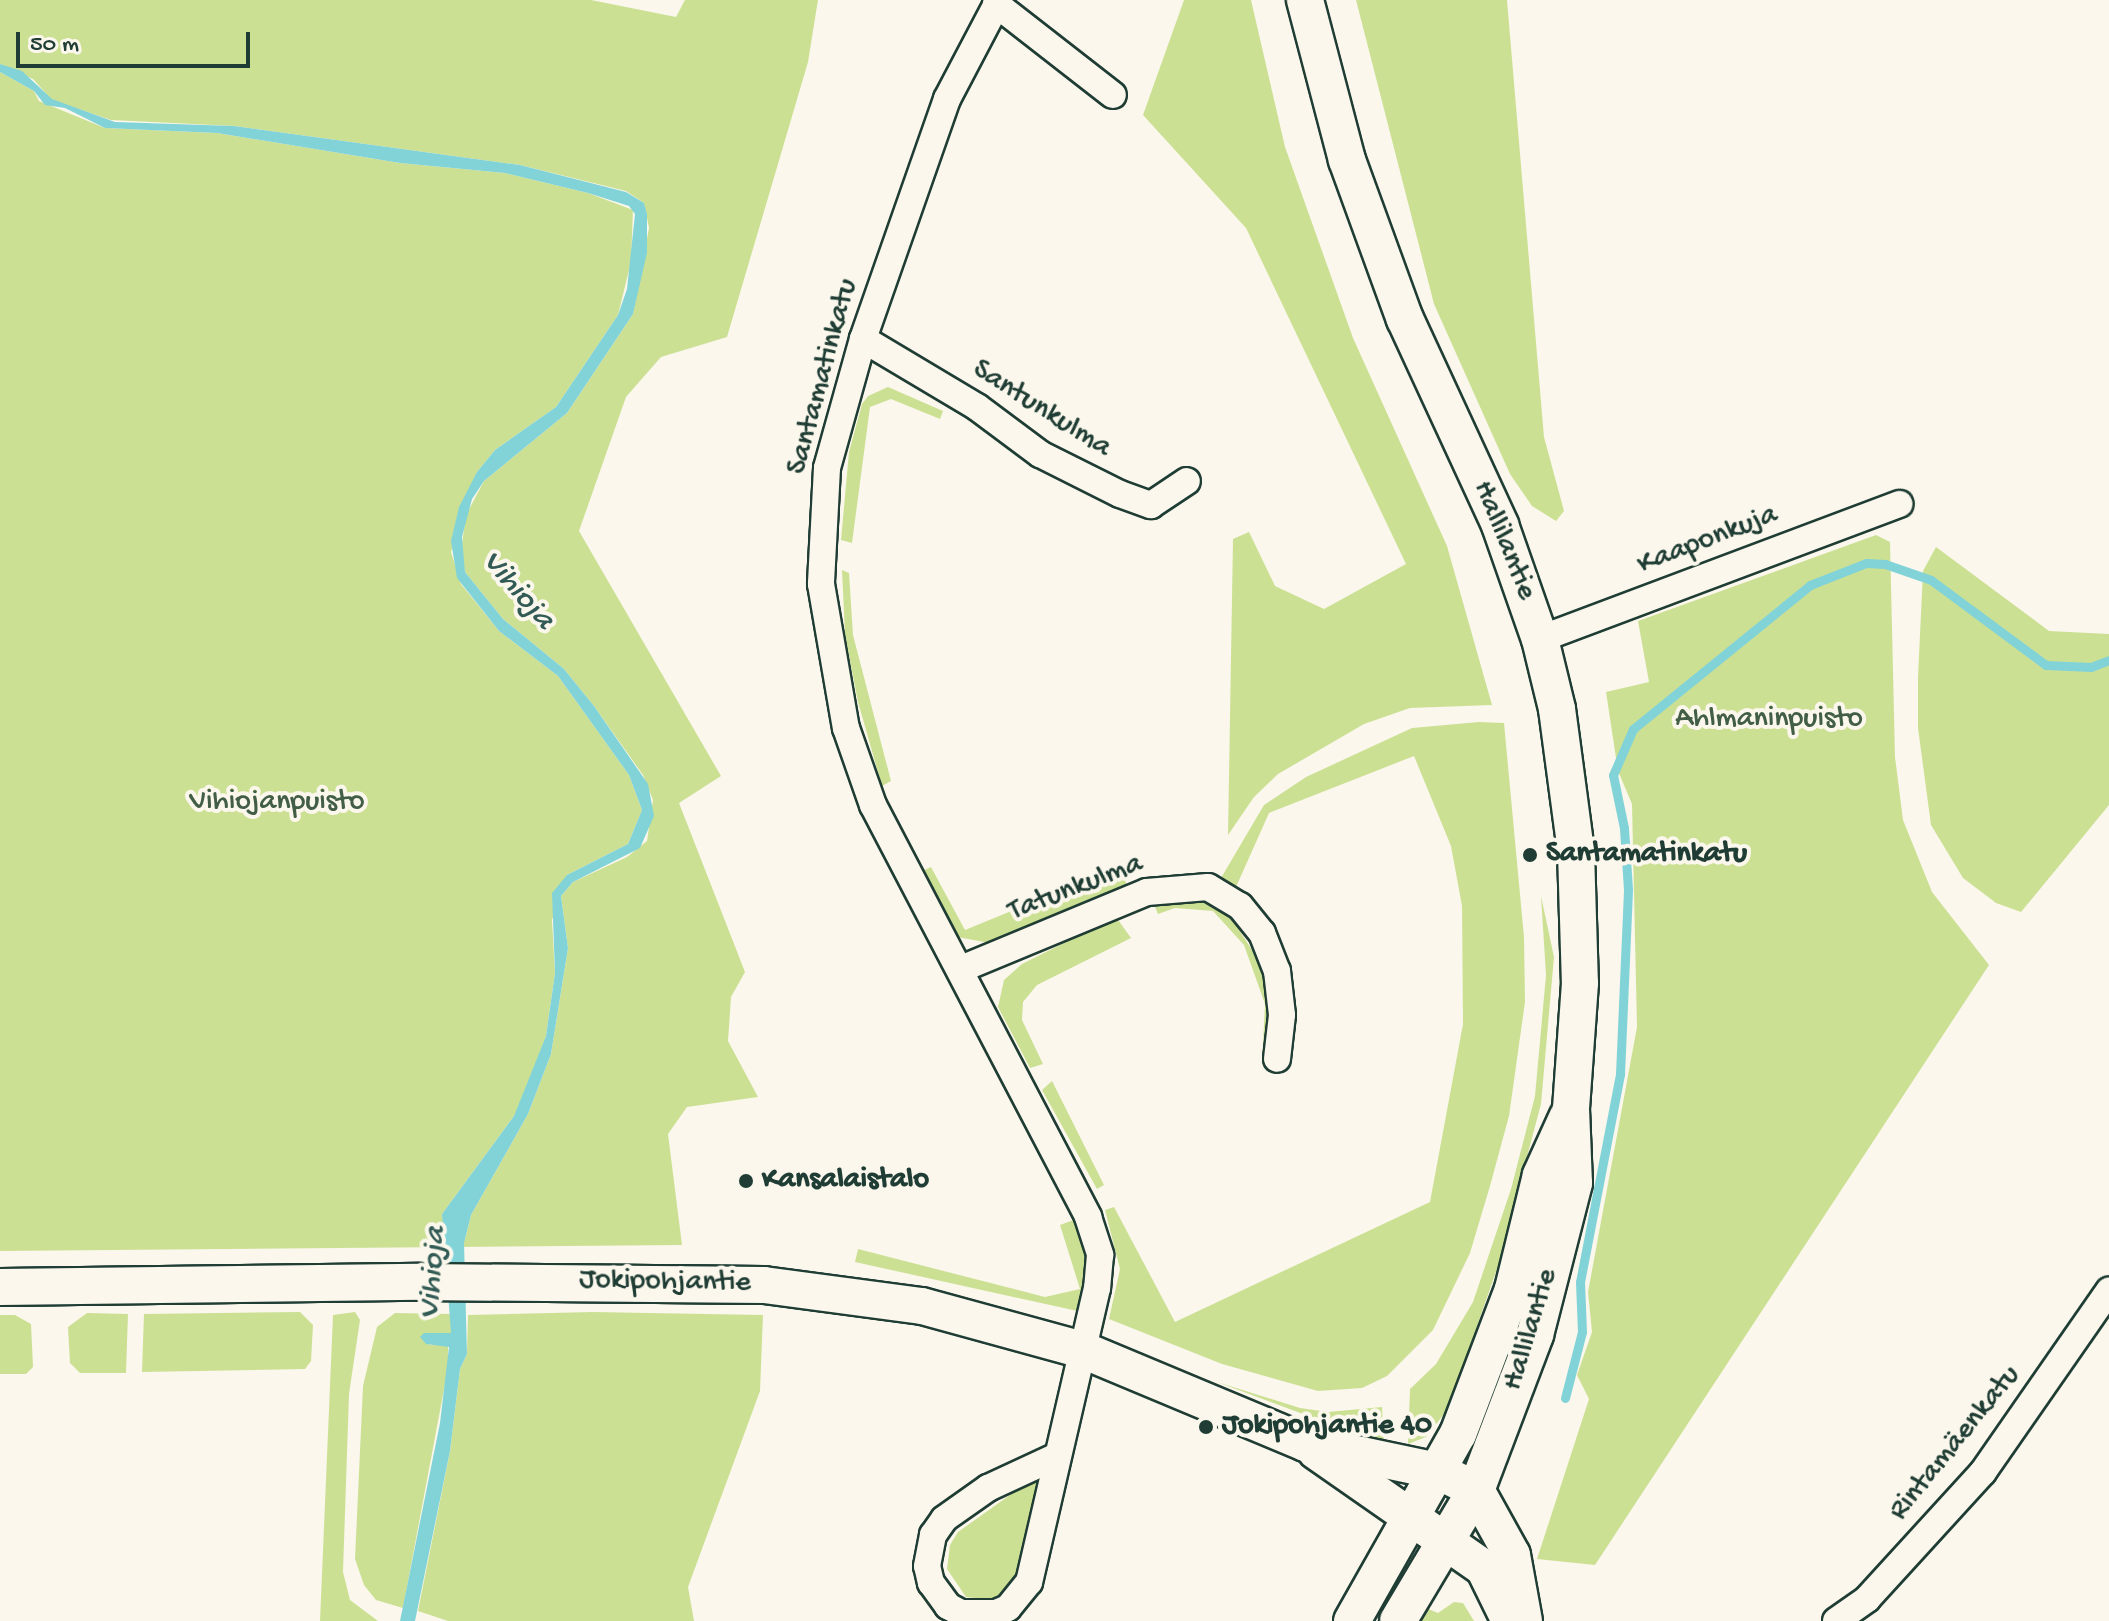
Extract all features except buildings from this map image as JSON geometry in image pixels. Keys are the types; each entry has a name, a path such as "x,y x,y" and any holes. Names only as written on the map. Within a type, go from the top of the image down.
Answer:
{"main road":[{"name":"Hallilantie","path":"1305,0 1347,160 1405,319 1500,525 1540,639 1557,709 1576,851 1580,983 1571,1109 1574,1183 1535,1335 1476,1490 1398,1621"},
{"name":"Hallilantie","path":"1352,1621 1438,1471 1513,1289 1541,1175 1571,1109"},
{"name":"Jokipohjantie","path":"0,1287 560,1281 764,1285 849,1294 935,1309 1083,1350 1305,1443 1438,1471 1476,1490"},
{"name":"Jokipohjantie","path":"1305,1443 1484,1568 1510,1621"},
{"path":"1476,1490 1512,1555 1524,1621"}],"street":[{"name":"Santamatinkatu","path":"1057,1456 988,1488 944,1519 933,1535 927,1566 938,1596 948,1606 987,1614 1008,1608 1021,1596 1042,1538 1100,1265 1097,1241 961,969 889,843 862,779 824,625 820,543 827,468 863,339 947,99 997,2 1113,95"},
{"name":"Santunkulma","path":"863,339 977,407 1040,454 1139,503 1156,503 1187,481"},
{"name":"Kaaponkuja","path":"1540,639 1900,504"},
{"name":"Tatunkulma","path":"961,969 1147,892 1208,887 1240,906 1267,946 1277,971 1282,1015 1277,1059"},
{"name":"Rintamäenkatu","path":"1836,1621 1867,1599 1983,1472 2109,1291"}],"green space":[{"name":"Vihiojanpuisto","path":"0,0 591,0 676,17 685,0 818,0 808,62 727,337 661,357 626,397 579,531 721,776 679,803 745,972 731,997 728,1041 758,1097 687,1107 668,1134 682,1245 0,1251 0,72 34,91 39,101 105,128 217,133 400,163 505,173 588,193 633,210 631,262 618,315 556,407 495,450 477,472 451,552 461,584 499,631 558,676 629,775 642,810 628,844 567,875 552,920 555,973 546,1036 528,1088 514,1116 442,1214 465,1239 471,1215 528,1114 551,1054 568,948 561,896 573,882 627,857 647,841 653,800 643,775 594,706 564,669 503,619 465,572 461,551 466,515 484,481 567,413 633,314 649,228 644,203 626,191 520,165 234,126 111,120 52,100 33,79 0,64"},
{"path":"1184,0 1251,0 1285,147 1353,338 1447,546 1492,705 1410,708 1364,724 1278,774 1254,797 1228,835 1233,539 1249,532 1275,586 1324,609 1406,564 1246,228 1143,115"},
{"path":"1356,0 1507,0 1544,437 1564,511 1556,521 1532,506 1510,474 1434,304"},
{"path":"888,387 943,411 940,419 891,399 870,407 852,543 841,540 849,452 862,404 868,396"},
{"name":"Ahlmaninpuisto","path":"1876,535 1890,542 1895,757 1903,820 1932,892 1989,965 1595,1565 1537,1559 1589,1399 1577,1375 1592,1332 1588,1292 1637,1027 1632,804 1618,771 1606,692 1649,682 1638,621"},
{"path":"1936,547 2049,631 2109,634 2109,805 2021,912 1996,903 1963,878 1931,825 1918,728 1918,677 1923,571"},
{"path":"842,570 849,573 853,635 891,781 882,786 858,702 845,634"},
{"path":"1504,723 1524,937 1525,1002 1509,1116 1490,1186 1470,1253 1433,1330 1387,1376 1362,1388 1318,1391 1222,1364 1109,1319 1120,1269 1105,1210 1114,1207 1175,1322 1430,1202 1463,1024 1462,906 1451,846 1414,756 1269,813 1236,887 1221,878 1264,805 1306,777 1412,728"},
{"path":"1121,866 1127,886 990,943 957,937 922,871 931,867 965,930"},
{"path":"1541,896 1554,957 1541,1104 1498,1266 1448,1409 1426,1437 1408,1444 1410,1389 1436,1364 1473,1302 1511,1189 1535,1096 1546,975"},
{"path":"1195,900 1213,905 1234,922 1259,961 1272,1016 1266,1065 1262,1064 1265,1004 1244,945 1213,911 1175,908 1158,914 1154,904"},
{"path":"1116,917 1131,938 1037,985 1023,1002 1022,1020 1043,1064 1030,1068 998,1007 1004,980 1022,964"},
{"path":"1052,1081 1104,1185 1097,1189 1042,1090"},
{"path":"1076,1219 1088,1251 1082,1312 855,1262 858,1249 1045,1297 1080,1289 1060,1225"},
{"path":"300,1312 313,1325 311,1361 305,1369 142,1372 144,1314"},
{"path":"355,1312 360,1320 349,1394 343,1572 350,1600 378,1621 320,1621 333,1315"},
{"path":"593,1312 763,1315 760,1391 688,1587 694,1621 448,1621 418,1611 450,1451 460,1369 467,1354 468,1315"},
{"path":"87,1313 128,1314 126,1373 80,1373 70,1363 68,1327"},
{"path":"395,1313 451,1314 451,1334 425,1333 430,1345 448,1343 448,1368 403,1608 376,1600 364,1585 355,1559 363,1386 377,1327"},
{"path":"0,1315 15,1315 31,1324 33,1367 26,1374 0,1374"},
{"path":"1217,1382 1300,1408 1328,1412 1382,1407 1384,1444"},
{"path":"1031,1480 1039,1480 1017,1583 992,1600 966,1597 947,1569 950,1545 958,1532"},
{"path":"1454,1602 1463,1603 1474,1621 1419,1621 1426,1608 1438,1613"}],"water":[{"path":"0,64 22,71 52,99 115,122 234,126 520,165 626,192 644,203 647,214 647,253 633,314 567,413 484,481 472,499 462,537 465,572 503,619 564,669 594,706 648,784 654,816 640,848 573,882 561,896 568,948 551,1054 528,1114 471,1215 464,1243 467,1354 460,1369 450,1451 415,1621 400,1621 440,1423 449,1347 426,1344 420,1337 424,1333 451,1333 442,1214 514,1116 546,1036 555,973 552,893 567,875 628,844 642,810 629,775 558,676 499,631 457,578 451,541 459,507 477,472 495,450 556,407 618,315 627,289 635,214 629,206 588,193 505,173 400,163 217,133 105,128 65,108 45,105 34,91 0,72"}],"waterway":[{"path":"1565,1398 1582,1332 1580,1282 1620,1074 1628,889 1624,828 1613,775 1633,729 1810,585 1866,563 1885,564 1931,580 2046,665 2091,667 2109,660"}],"place":[{"name":"Santamatinkatu","path":"1530,855"},
{"name":"Kansalaistalo","path":"746,1181"},
{"name":"Jokipohjantie 40","path":"1206,1427"}],"water label":[{"name":"Vihioja","path":"517,591"},
{"name":"Vihioja","path":"434,1273"}]}
